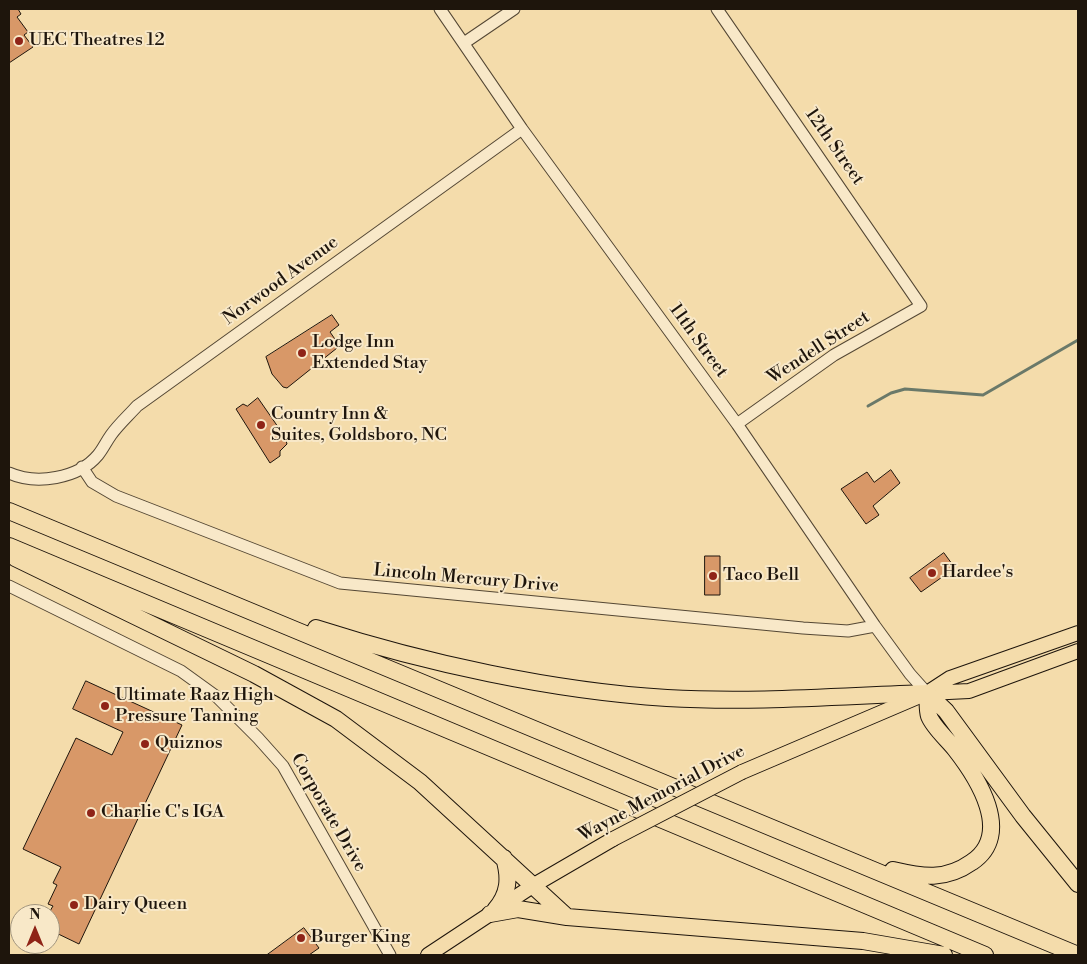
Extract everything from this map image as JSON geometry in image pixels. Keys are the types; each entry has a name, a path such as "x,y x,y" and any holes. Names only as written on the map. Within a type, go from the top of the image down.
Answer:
{"highway":[{"path":"9,511 1078,955"},
{"path":"9,546 985,955"},
{"path":"9,554 254,674 336,719 420,782 567,917"},
{"path":"206,593 385,650 547,684 666,698 768,701 927,693 946,710 1022,816 1078,884"},
{"path":"822,848 894,870 940,877 960,870 977,859 987,844 992,826 990,808 960,755 929,717 927,693"},
{"path":"493,912 502,902 508,886 508,873 504,858"},
{"path":"493,912 518,909 567,917 863,941 944,955"}],"main road":[{"name":"Wayne Memorial Drive","path":"428,955 534,885 613,839 742,772 927,693 950,678 1078,633"},
{"name":"Wayne Memorial Drive","path":"927,693 970,691 1078,651"}],"street":[{"name":"11th Street","path":"440,9 522,129 737,424 875,626 910,674 927,693"},
{"path":"464,43 514,9"},
{"name":"12th Street","path":"717,9 921,306"},
{"name":"Norwood Avenue","path":"77,470 98,456 111,434 136,406 522,129"},
{"name":"Wendell Street","path":"737,424 834,355 921,306"},
{"path":"9,473 22,478 53,478 77,470"},
{"name":"Lincoln Mercury Drive","path":"77,470 92,482 116,496 340,583 803,628 848,631 875,626"},
{"name":"Corporate Drive","path":"9,586 181,671 214,695 258,738 283,766 390,955"}],"building":[{"name":"UEC Theatres 12","path":"9,9 18,9 21,14 17,17 28,32 24,35 33,47 9,63"},
{"name":"Lodge Inn Extended Stay","path":"332,315 339,325 330,332 339,345 337,348 287,388 283,387 272,374 266,357"},
{"name":"Country Inn & Suites, Goldsboro, NC","path":"258,398 285,437 287,444 280,451 280,456 270,463 236,409 243,404 247,406"},
{"path":"891,470 900,483 873,506 879,515 866,524 841,489 867,472 874,482"},
{"name":"Hardee's","path":"944,553 955,568 921,592 910,578"},
{"name":"Taco Bell","path":"705,556 720,556 720,595 705,595"},
{"name":"Charlie C's IGA","path":"86,681 182,725 79,944 60,935 60,904 48,904 57,885 53,883 61,867 23,849 76,738 112,755 123,732 73,709"},
{"name":"Burger King","path":"304,928 319,948 309,955 267,955"}],"waterway":[{"path":"868,406 891,393 905,389 983,395 1078,340"}],"place":[{"name":"UEC Theatres 12","path":"19,41"},
{"name":"Lodge Inn Extended Stay","path":"302,353"},
{"name":"Country Inn & Suites, Goldsboro, NC","path":"261,425"},
{"name":"Hardee's","path":"932,573"},
{"name":"Taco Bell","path":"713,576"},
{"name":"Ultimate Raaz High Pressure Tanning","path":"105,706"},
{"name":"Quiznos","path":"145,744"},
{"name":"Charlie C's IGA","path":"91,813"},
{"name":"Dairy Queen","path":"74,905"},
{"name":"Burger King","path":"301,938"}]}
